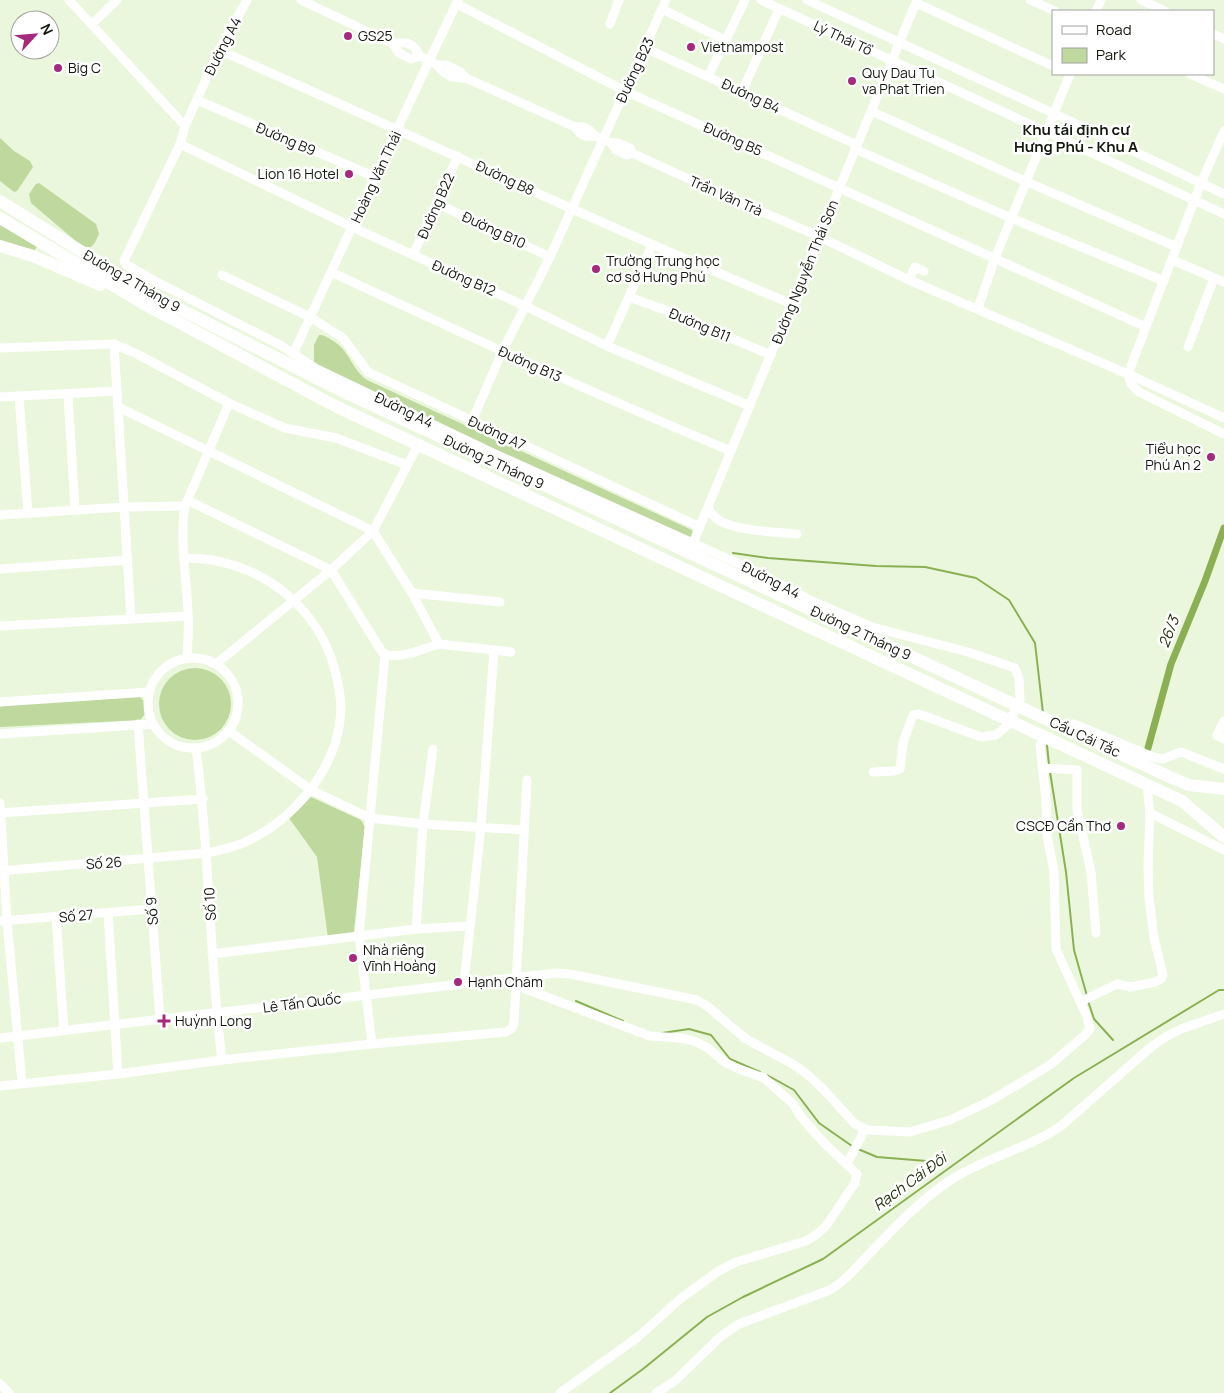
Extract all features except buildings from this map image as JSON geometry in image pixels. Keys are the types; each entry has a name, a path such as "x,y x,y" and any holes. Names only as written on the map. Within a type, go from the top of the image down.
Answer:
{"highway":[{"path":"0,194 63,240"},
{"name":"Đường 2 Tháng 9","path":"0,201 150,294 342,391 1001,698"},
{"name":"Đường 2 Tháng 9","path":"0,218 146,305 335,406 994,713"},
{"path":"0,246 34,256 146,305"},
{"name":"Cầu Cái Tắc","path":"1001,698 1189,785 1224,790"},
{"name":"Cầu Cái Tắc","path":"994,713 1145,783"},
{"path":"1145,783 1182,801 1224,837"}],"street":[{"path":"69,0 185,126"},
{"path":"92,24 118,0"},
{"name":"Đường A4","path":"247,0 219,50 196,100 180,144 124,261 127,265 282,346 315,368 493,453 756,572 814,602 872,627 1015,668 1018,673 1020,699 1008,725 996,734 981,737 920,714 913,715 903,743 900,769 894,772 873,772"},
{"name":"Trần Văn Trà","path":"301,0 393,44 399,54 411,59 420,56 437,65 446,65 461,72 466,78 575,127 581,126 603,140 630,148 632,153 820,237 910,280 978,308 1224,418"},
{"path":"610,24 619,0"},
{"name":"Đường B23","path":"472,421 502,352 550,257 666,0"},
{"path":"708,77 745,0"},
{"name":"Lý Thái Tổ","path":"761,0 1224,214"},
{"name":"Lý Thái Tổ","path":"806,0 1224,194"},
{"path":"1030,0 1053,10"},
{"path":"1141,0 1163,10"},
{"path":"916,1 1052,66"},
{"name":"Đường Nguyễn Thái Sơn","path":"693,543 916,1"},
{"name":"Hoàng Văn Thái","path":"293,354 429,60 458,2"},
{"name":"Đường B5","path":"458,2 625,91 1146,327"},
{"path":"662,9 725,40"},
{"path":"742,92 779,9"},
{"name":"Đường B4","path":"645,48 1011,218 1164,281"},
{"name":"Đường B8","path":"219,50 398,128 652,245 792,304"},
{"path":"978,308 995,258 1069,75"},
{"path":"1192,75 1224,89"},
{"name":"Đường B9","path":"196,100 375,177"},
{"path":"871,110 1025,181 1177,247"},
{"path":"1224,131 1128,374 1131,384 1139,392 1224,434"},
{"name":"Đường B12","path":"180,144 352,228 525,306 607,346 750,406"},
{"name":"Đường B22","path":"413,255 438,204 458,156"},
{"name":"Đường B10","path":"438,204 550,257"},
{"path":"607,346 652,245"},
{"path":"1172,260 1224,282"},
{"path":"910,280 915,267 924,271"},
{"name":"Đường B13","path":"331,272 502,352 641,414 731,451"},
{"name":"Đường A7","path":"222,275 310,318 343,338 368,372 700,528"},
{"path":"1188,347 1214,278"},
{"name":"Đường B11","path":"629,298 665,310 770,356"},
{"path":"0,348 114,344 229,403 285,428 336,438 408,465"},
{"path":"114,344 131,619"},
{"path":"0,398 117,390"},
{"path":"68,394 75,509"},
{"path":"19,396 28,513"},
{"path":"187,658 188,616 184,558 184,514 186,503 229,403"},
{"path":"118,407 373,531 412,594 439,644"},
{"path":"216,664 331,570 373,531 418,445"},
{"path":"0,515 186,503 331,570 385,655 396,656 439,644 511,652"},
{"path":"708,508 715,518 723,523 746,528 797,534"},
{"name":"Số 26","path":"2,871 207,853 234,846 261,833 280,820 311,790 324,771 332,752 340,720 340,689 335,669 322,636 294,600 273,584 241,567 220,560 184,558"},
{"path":"0,569 128,560"},
{"path":"412,594 500,602"},
{"path":"0,626 188,616"},
{"path":"464,983 481,827 494,650"},
{"path":"372,1044 359,936 385,655"},
{"path":"187,658 202,658 216,664 228,673 235,685 238,699 237,714 229,731 210,745 196,748 183,747 171,742 160,734 153,724 148,708 149,692 154,679 174,661 187,658"},
{"path":"0,702 149,692"},
{"path":"1224,721 1217,735 1224,739"},
{"name":"Số 9","path":"138,724 160,1019"},
{"path":"0,734 153,724"},
{"path":"1074,724 1153,757 1163,759 1181,752 1224,769"},
{"path":"229,731 311,790 370,818 423,824 524,830"},
{"path":"847,1164 865,1129 910,1132 950,1120 990,1101 1050,1065 1090,1029 1082,1000 1056,949 1054,872 1047,836 1044,768 1040,745"},
{"name":"Số 10","path":"196,748 203,799 216,1013 222,1060"},
{"path":"416,929 423,824 433,748"},
{"path":"1044,768 1077,770 1077,810 1091,872 1096,933"},
{"path":"0,1086 118,1074 222,1060 506,1032 512,1028 514,1022 528,780"},
{"path":"1082,1000 1117,984 1131,987 1158,980 1164,972 1154,938 1149,897 1150,814 1145,783"},
{"path":"0,813 203,799"},
{"path":"0,803 4,921 22,1083"},
{"path":"1150,814 1224,850"},
{"name":"Số 27","path":"4,921 151,909"},
{"path":"108,913 118,1074"},
{"path":"56,918 64,1030"},
{"path":"212,954 416,929 469,926"},
{"name":"Lê Tấn Quốc","path":"0,1038 464,983 515,982 563,973 697,1000 707,1006 746,1039 791,1063 807,1074 825,1090 854,1123 865,1129"},
{"path":"515,982 650,1036 694,1041 708,1048 732,1066 764,1078 793,1104 802,1118 824,1143 857,1174 855,1183 826,1226 817,1234 806,1241 736,1262 717,1272 680,1299 638,1337 560,1393"},
{"path":"656,1393 676,1380 720,1336 739,1324 830,1290 844,1282 907,1214 943,1185 988,1159 1047,1136 1061,1126 1151,1047 1181,1029 1224,1014"},
{"path":"0,1384 9,1393"}],"green space":[{"path":"0,138 14,151 30,161 33,167 17,191 14,192 0,181"},
{"path":"39,183 96,224 99,234 90,248 84,248 31,203 29,194 36,184"},
{"path":"0,224 37,246 35,250 0,243"},
{"path":"319,335 337,343 361,375 367,380 692,530 693,534 689,540 314,363 314,345"},
{"path":"195,668 215,674 225,684 231,704 225,724 215,734 195,740 175,734 165,724 159,704 165,684 175,674"},
{"path":"138,696 144,701 145,706 145,714 140,720 0,727 0,707 4,705"},
{"path":"311,797 361,820 365,827 354,931 352,934 328,938 317,857 289,818"}],"waterway":[{"name":"26/3","path":"1148,748 1171,664 1205,581 1224,528"},
{"path":"733,553 768,558 876,566 925,567 976,578 1009,600 1035,643 1043,713"},
{"path":"1047,745 1049,765"},
{"path":"1050,772 1066,872 1074,950 1087,996"},
{"name":"Rạch Cái Đôi","path":"610,1393 707,1317 743,1297 823,1259 1074,1078 1219,990 1224,990"},
{"path":"576,1001 623,1021"},
{"path":"1088,1001 1094,1019 1113,1040"},
{"path":"662,1033 689,1029 711,1035 730,1059 760,1072"},
{"path":"767,1075 794,1090 819,1123 852,1146"},
{"path":"858,1149 877,1157 939,1162"}],"place":[{"name":"GS25","path":"348,36"},
{"name":"Vietnampost","path":"691,47"},
{"name":"Big C","path":"58,68"},
{"name":"Quy Dau Tu va Phat Trien","path":"852,81"},
{"name":"Lion 16 Hotel","path":"349,174"},
{"name":"Trường Trung học cơ sở Hưng Phú","path":"596,269"},
{"name":"Tiểu học Phú An 2","path":"1211,457"},
{"name":"CSCĐ Cần Thơ","path":"1121,826"},
{"name":"Nhà riêng Vĩnh Hoàng","path":"353,958"},
{"name":"Hạnh Chăm","path":"458,982"},
{"name":"Huỳnh Long","path":"164,1021"}],"district":[{"name":"Khu tái định cư Hưng Phú - Khu A","path":"1076,138"}]}
